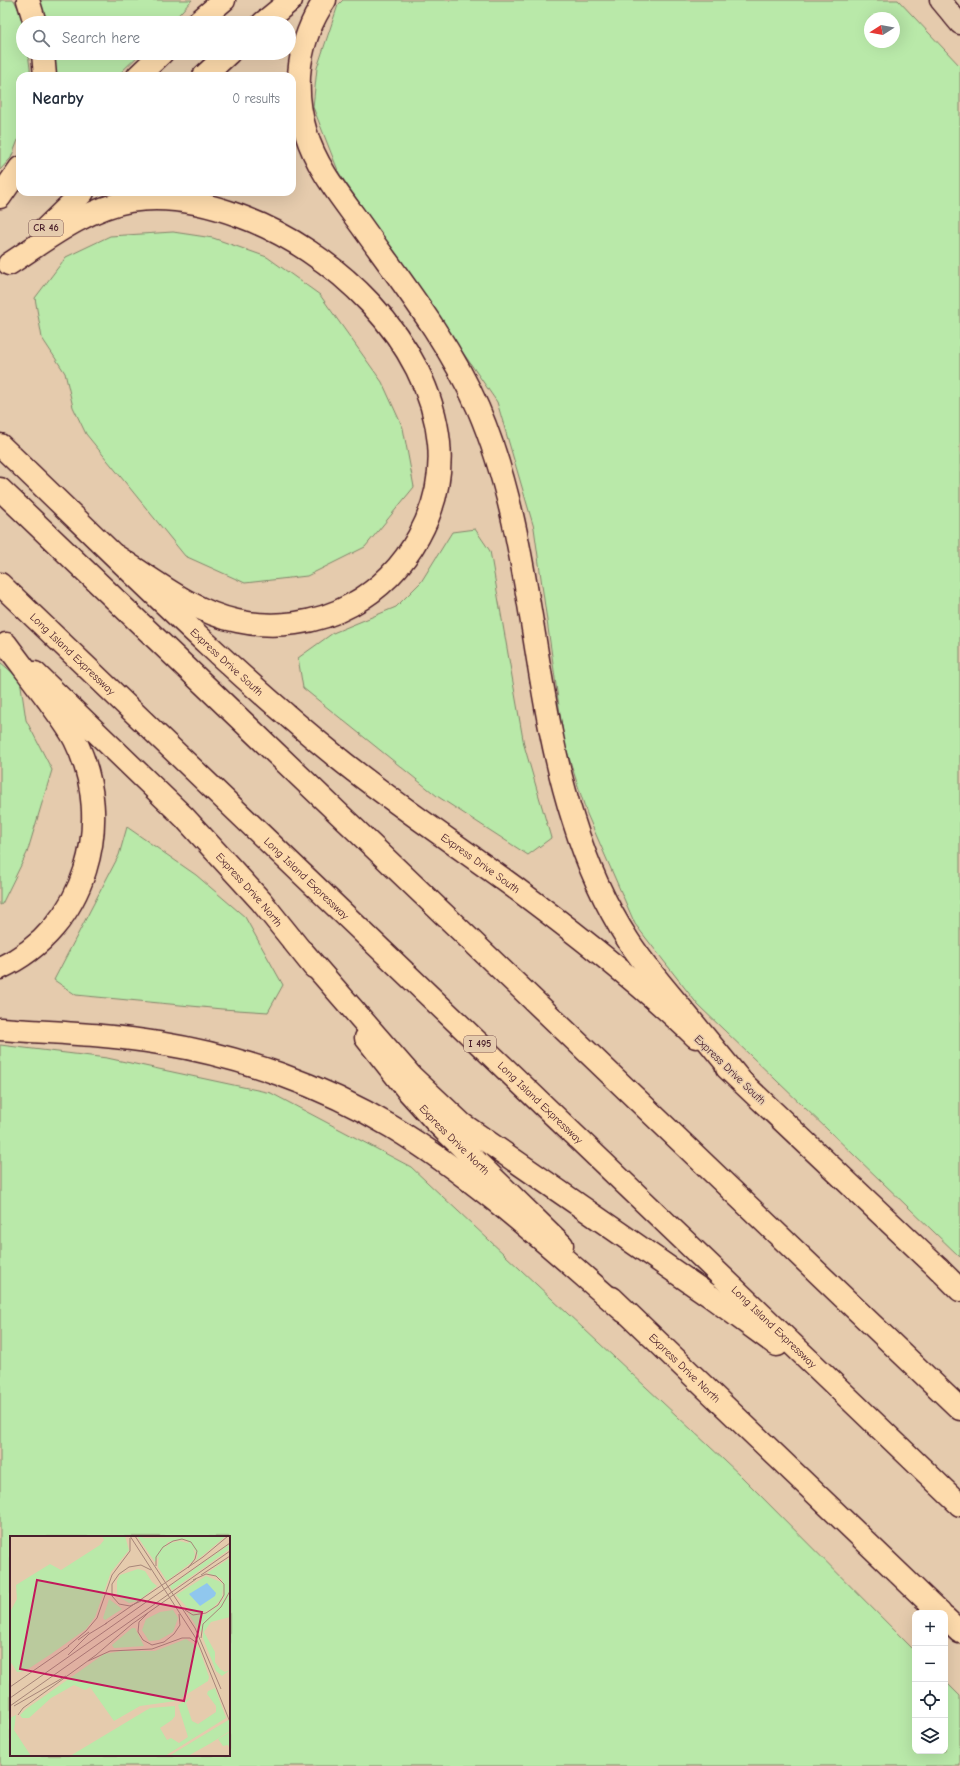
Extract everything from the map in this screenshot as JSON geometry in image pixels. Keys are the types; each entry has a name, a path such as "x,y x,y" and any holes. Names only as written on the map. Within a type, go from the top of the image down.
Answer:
{"main road":[{"path":"28,0 34,16"},
{"path":"205,16 224,0"},
{"path":"272,16 291,0"},
{"path":"325,0 313,19 307,34 299,67 298,83 301,110 311,149 329,180 442,340 467,385 488,433 504,481 517,534 559,773 573,820 594,874 614,917 639,956 741,1081"},
{"path":"44,60 45,72"},
{"path":"142,72 155,60"},
{"path":"208,72 221,60"},
{"path":"0,197 16,174"},
{"path":"0,209 16,193"},
{"name":"CR 46","path":"4,268 79,196"},
{"path":"4,268 84,217 115,204 143,199 167,199 205,204 226,210 248,218 290,238 345,277 360,292 391,329 416,369 431,404 439,445 439,464 433,504 425,525 414,545 401,563 385,580 352,605 333,613 296,623 256,624 236,621 196,607 116,556"},
{"name":"Express Drive South","path":"0,445 204,641 303,730 383,793 522,894 593,948 662,1006 939,1269"},
{"path":"0,489 960,1408"},
{"name":"Long Island Expressway","path":"0,584 960,1505"},
{"path":"0,968 18,958 49,932 72,901 86,868 92,844 94,812 88,775 75,739 64,722 3,641"},
{"name":"Express Drive North","path":"3,641 184,817 261,901 303,952 356,1025 408,1091 436,1122 579,1262 625,1312 937,1610"},
{"path":"303,952 411,1076 462,1124 710,1296 851,1400"},
{"path":"0,1029 159,1042 252,1066 327,1094 391,1127 452,1168 529,1230 625,1312"},
{"path":"939,1269 960,1290"},
{"path":"948,1621 960,1632"}],"street":[{"path":"940,0 960,24"},
{"name":"Express Drive South","path":"939,1269 960,1284"}],"green space":[{"path":"0,0 14,0 22,16 16,16 16,60 29,60 30,72 16,72 16,145 11,158 0,170"},
{"path":"38,0 192,0 177,16 45,16"},
{"path":"343,0 898,0 960,66 960,1257 698,1005 635,924 587,814 564,742 534,528 497,402 339,173 313,107 317,68 338,5"},
{"path":"55,60 134,60 121,72 55,72"},
{"path":"173,232 213,238 267,257 320,295 382,382 403,428 414,487 365,547 307,576 245,583 185,556 86,434 73,407 65,373 42,338 35,298 66,257 110,236"},
{"path":"475,529 490,551 524,745 551,838 528,855 437,796 303,688 298,658 333,633 396,607 421,582 452,532"},
{"path":"0,662 20,679 26,720 52,770 27,853 2,904 0,905"},
{"path":"127,827 196,875 245,917 283,985 268,1012 76,995 54,980 119,855"},
{"path":"0,1045 107,1058 271,1093 411,1167 740,1475 912,1648 912,1754 948,1754 948,1684 960,1696 960,1766 0,1766"}]}
